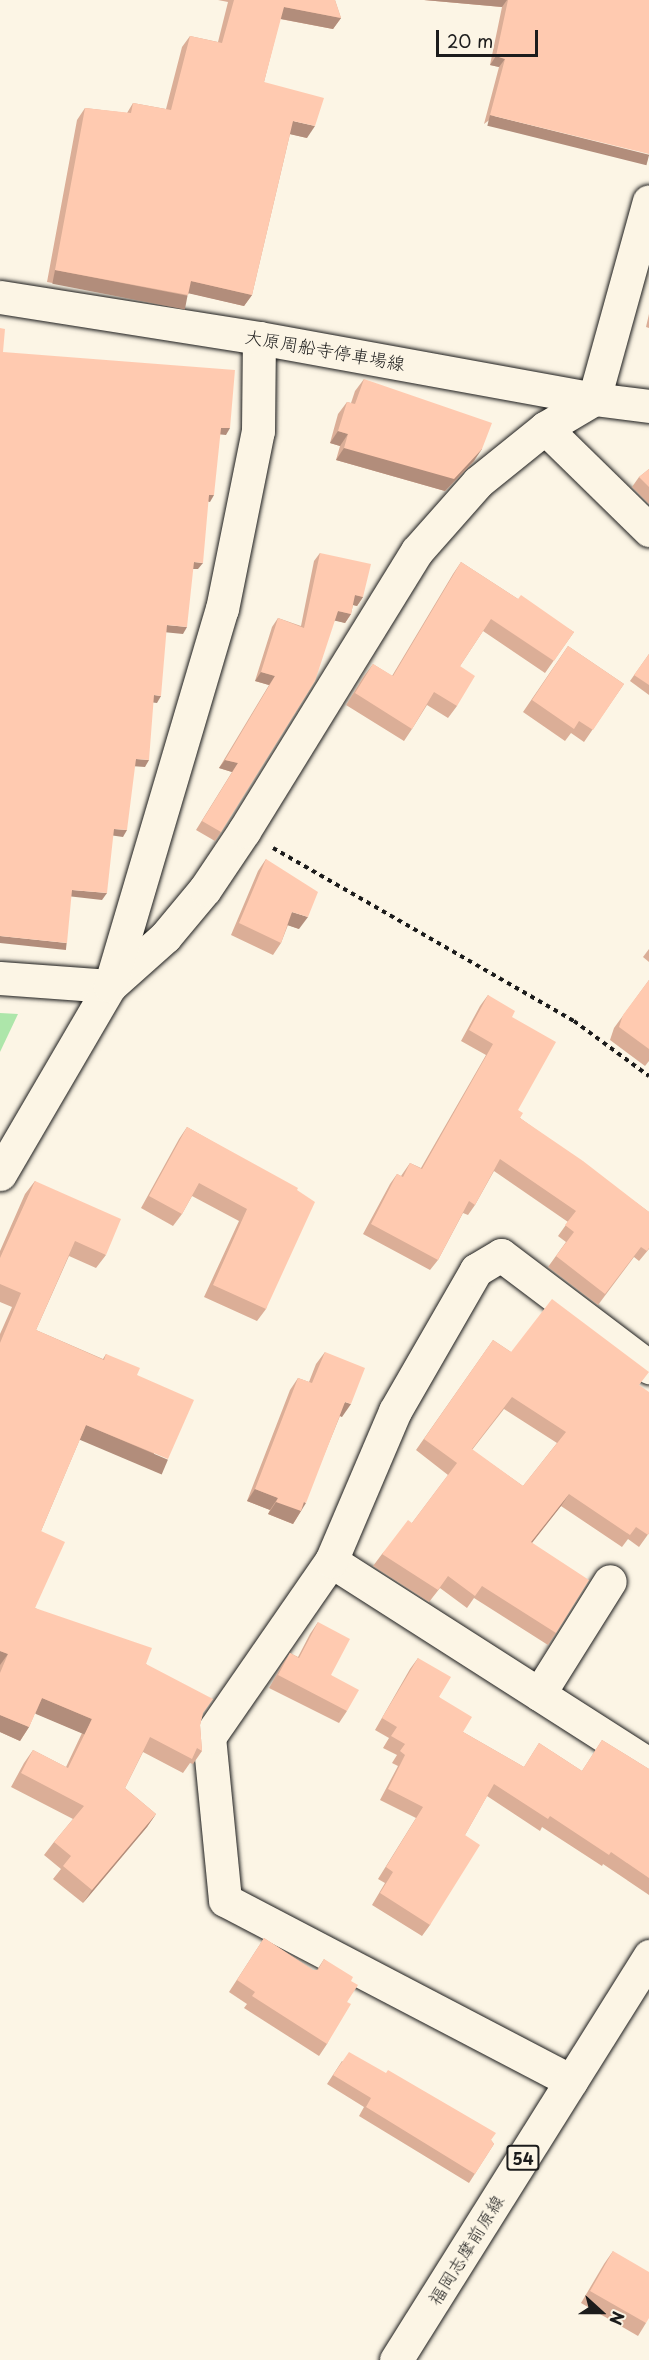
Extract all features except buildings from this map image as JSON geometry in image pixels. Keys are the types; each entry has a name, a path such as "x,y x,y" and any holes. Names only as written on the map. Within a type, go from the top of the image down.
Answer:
{"street":[{"path":"0,978 110,986 165,937 205,889 244,831 417,551 478,482 544,428 594,399 649,201"},
{"name":"大原周船寺停車場線","path":"0,297 259,338 594,399 649,406"},
{"path":"0,1174 110,986 222,609 258,431 259,338"},
{"path":"544,428 649,530"},
{"path":"571,2081 225,1900 209,1737 331,1561 395,1412 476,1270 501,1255 649,1367"},
{"path":"331,1561 649,1764"},
{"path":"539,1694 610,1581"},
{"name":"福岡志摩前原線","path":"396,2360 649,1956"}],"path":[{"path":"244,831 574,1021 649,1076"}],"green space":[{"path":"0,1013 18,1014 0,1052"}]}
